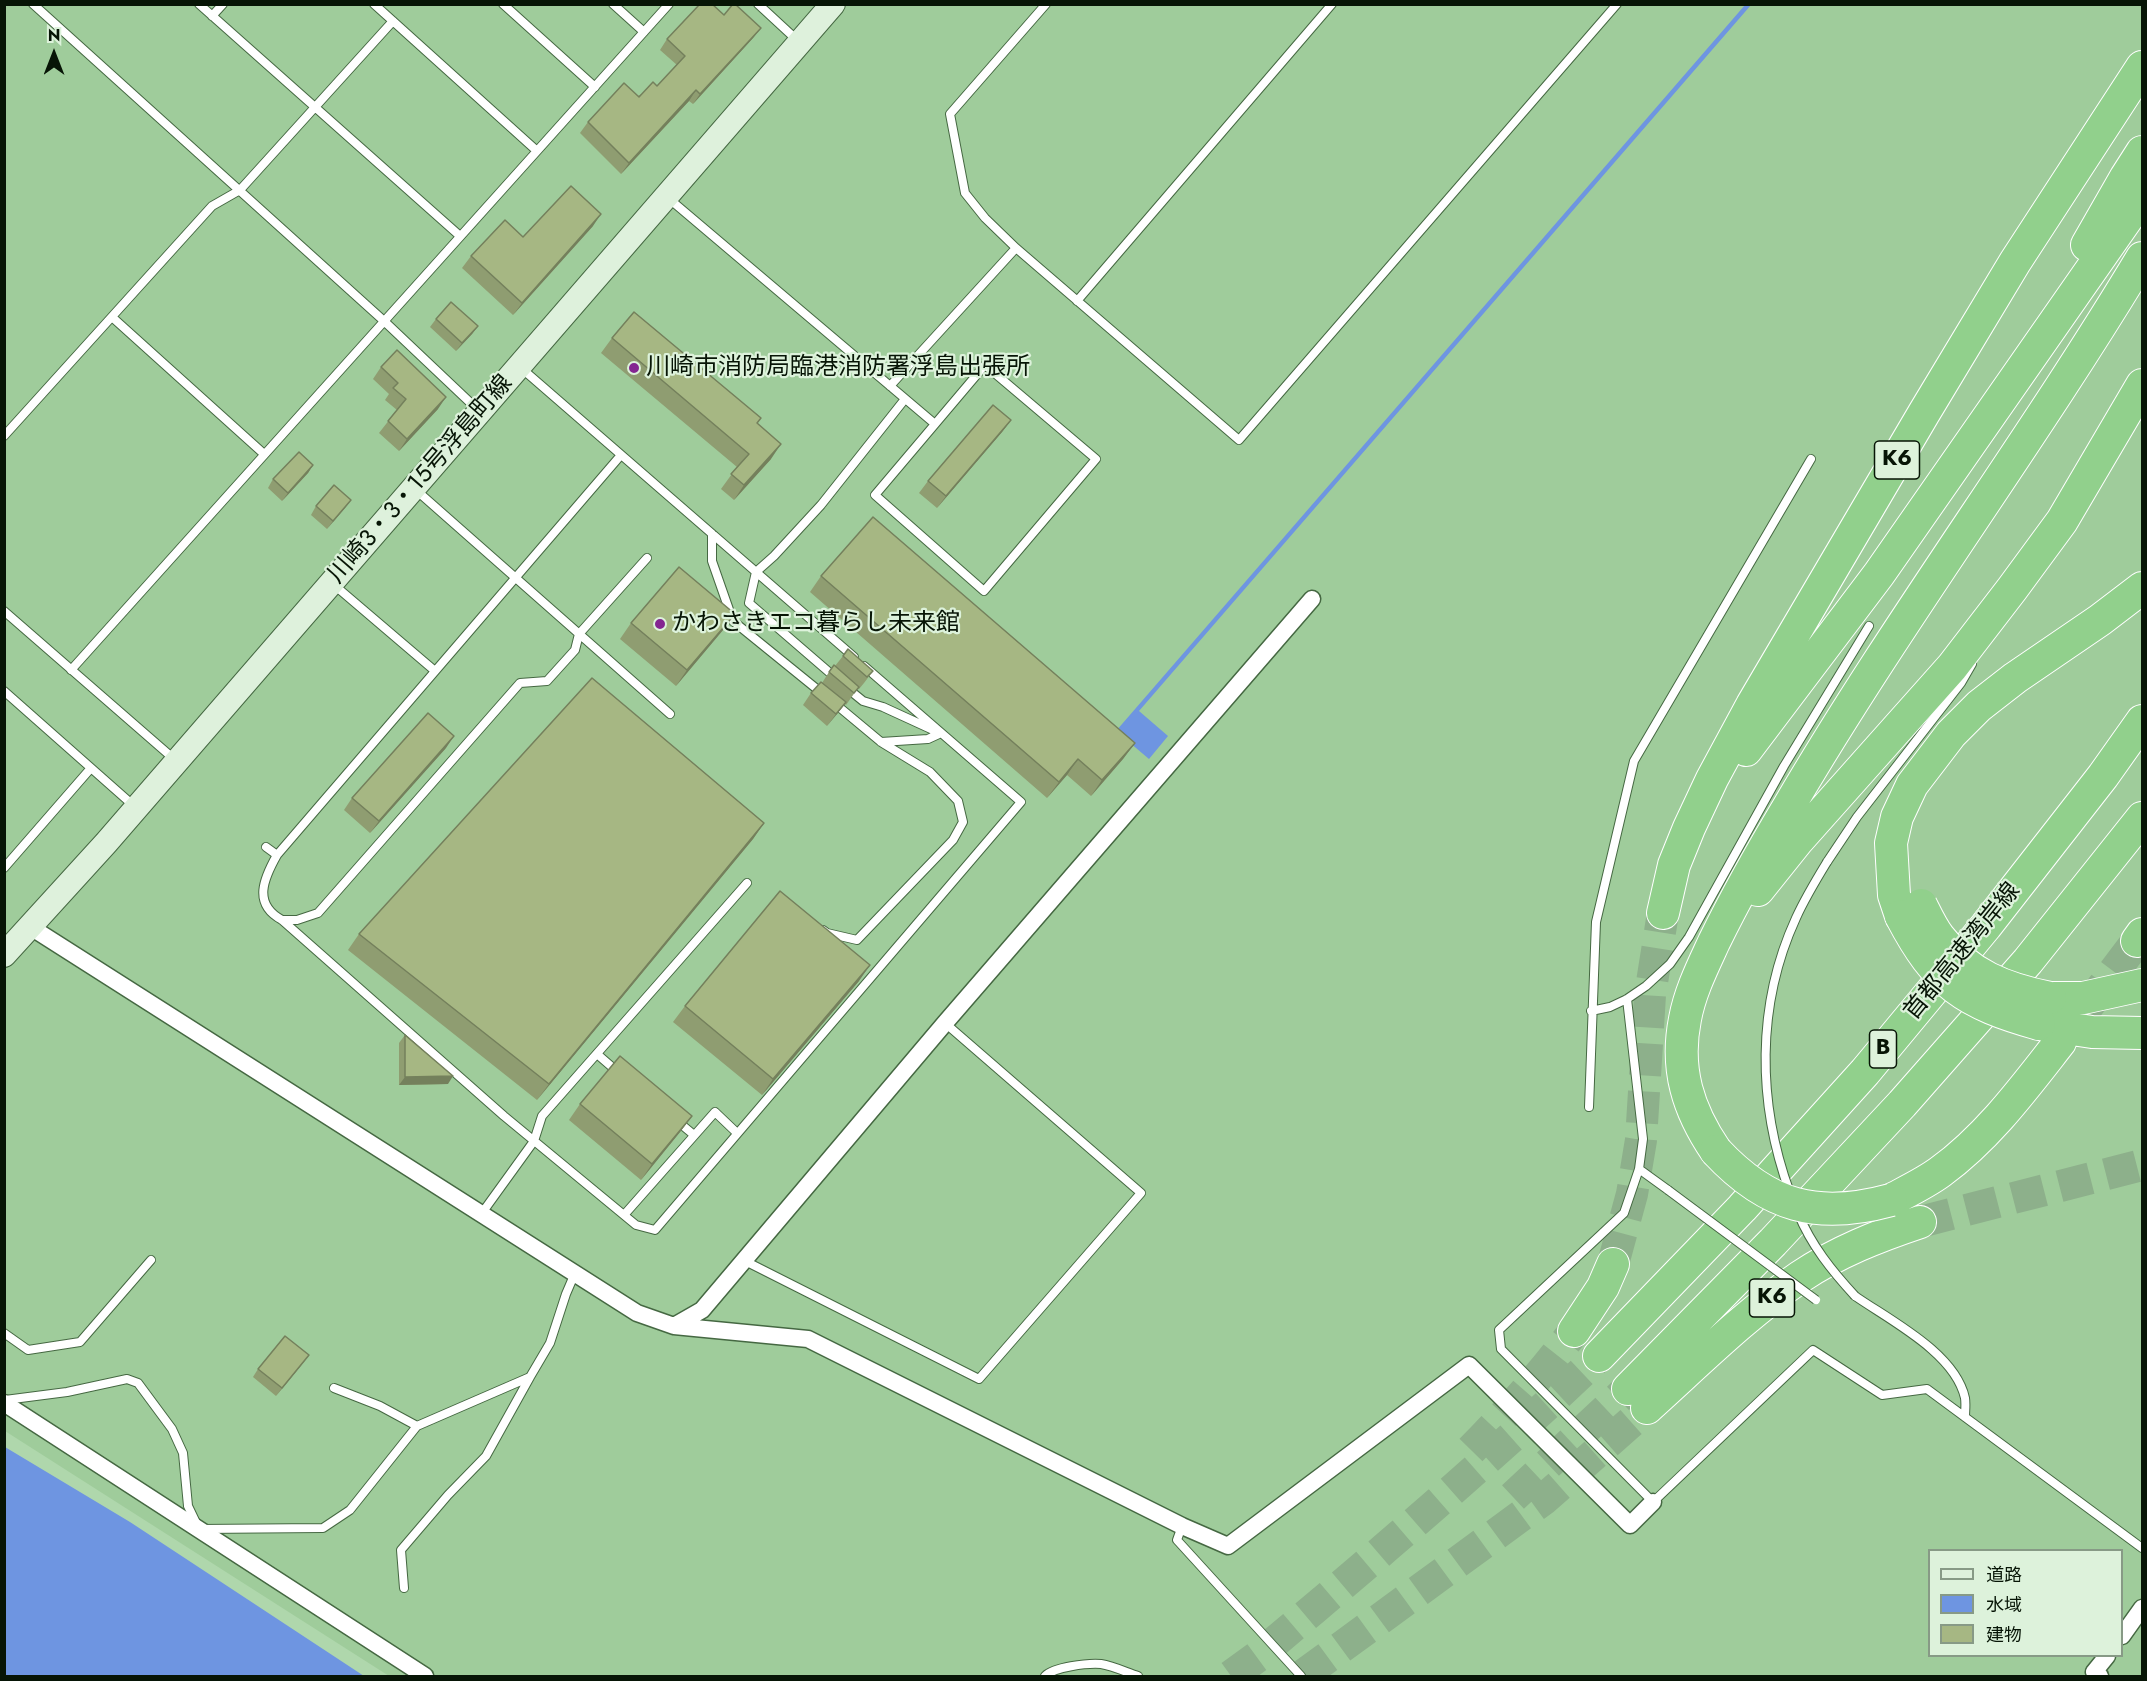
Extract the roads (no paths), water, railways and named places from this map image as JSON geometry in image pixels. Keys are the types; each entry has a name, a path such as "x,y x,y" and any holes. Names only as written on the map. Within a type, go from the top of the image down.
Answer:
{"highway":[{"name":"K6","path":"1663,914 1674,865 1699,804 1752,705 2015,262 2142,67"},
{"path":"1674,865 1696,822 1715,793 1844,622 1966,450 2137,175"},
{"path":"2142,258 1847,712 1752,867 1696,980 1684,1022 1683,1076 1689,1103 1700,1128 1716,1151 1736,1173 1754,1186 1781,1200 1809,1208 1836,1209 1856,1208 1891,1200 1941,1172 1974,1143 2015,1100 2049,1021 2083,998 2142,985"},
{"path":"2062,521 2142,385"},
{"path":"1696,980 1769,875 1952,667 2038,555 2142,410"},
{"path":"2142,588 2100,620 2015,678 1979,706 1951,734 1936,753 1921,789 1912,826 1911,854 1913,880 1911,910 1965,964 1994,983 2020,993 2049,1021 2092,1032 2142,1033"},
{"name":"首都高速湾岸線","path":"1599,1356 1742,1208 1865,1072 1986,926 2103,776 2142,721"},
{"name":"B","path":"1637,1398 1773,1242 1902,1104 2028,961 2142,818"},
{"name":"K6","path":"1637,1398 1802,1276 1844,1252 1884,1234 1920,1222"},
{"path":"1574,1331 1603,1287 1613,1264"}],"street":[{"name":"川崎3・3・15号浮島町線","path":"5,954 136,809 829,6"},
{"path":"675,1326 702,1310 745,1261 945,1023 1312,599"},
{"path":"29,926 638,1313 675,1326 808,1339 1182,1526 1228,1546 1469,1365 1630,1525 1653,1502"},
{"path":"4,1402 425,1677"},
{"path":"2123,1633 2142,1608"},
{"path":"2095,1675 2106,1657"}],"lane":[{"path":"33,4 384,321 480,412"},
{"path":"199,4 460,236"},
{"path":"212,16 223,4"},
{"path":"374,4 537,151"},
{"path":"503,4 595,87"},
{"path":"614,4 644,32"},
{"path":"71,670 669,4"},
{"path":"758,4 800,42"},
{"path":"1046,4 950,114 965,193 985,218 1016,248 1239,440 1616,5"},
{"path":"1077,301 1332,4"},
{"path":"4,436 212,206 240,190 393,21"},
{"path":"666,197 935,424"},
{"path":"890,386 1016,248"},
{"path":"112,317 264,454"},
{"path":"985,365 1096,459 984,591 875,495 935,424 985,365"},
{"path":"519,366 1021,802 655,1230 636,1225 534,1141 267,908 263,891 265,878 278,855 621,455"},
{"path":"906,399 821,505 756,572 749,603 863,701 883,707 941,733"},
{"path":"1589,1107 1596,922 1634,761 1811,459"},
{"path":"414,488 669,714"},
{"path":"712,534 712,561 733,621 881,742 930,772 958,801 963,822 953,840 857,940 827,933 819,926"},
{"path":"1997,624 2038,555"},
{"path":"282,920 297,920 318,913 520,683 547,681 575,650 579,634 647,558"},
{"path":"332,583 435,671"},
{"path":"4,611 177,761"},
{"path":"1591,1011 1627,999 1646,986 1670,964 1689,937 1784,766 1869,626"},
{"path":"1965,1417 1965,1400 1960,1385 1946,1363 1930,1348 1855,1296 1822,1258 1805,1230 1779,1160 1771,1128 1766,1083 1766,1029 1776,974 1796,918 1827,862 1857,817 1961,683 1979,653"},
{"path":"4,691 136,809"},
{"path":"881,742 928,739 941,733"},
{"path":"4,868 91,768"},
{"path":"266,847 278,855"},
{"path":"482,1213 534,1141 542,1116 747,883"},
{"path":"1627,999 1643,1139 1639,1169 1624,1213 1499,1330 1501,1349 1653,1502 1813,1350 1882,1395 1927,1389 2142,1548"},
{"path":"745,1261 979,1378 1141,1193 945,1023"},
{"path":"597,1054 624,1076"},
{"path":"624,1215 715,1112 737,1133"},
{"path":"668,1113 694,1135"},
{"path":"1639,1169 1816,1300"},
{"path":"4,1333 28,1350 80,1342 151,1260"},
{"path":"404,1588 402,1550 448,1495 486,1456 550,1343 575,1273"},
{"path":"4,1402 67,1392 127,1378 138,1383 172,1429 183,1453 188,1506 199,1529 323,1528 350,1510 417,1426 530,1377"},
{"path":"334,1388 380,1406 417,1426"},
{"path":"1182,1526 1177,1540 1301,1677"},
{"path":"1045,1677 1050,1672 1076,1666 1100,1664 1138,1677"}],"water":[{"path":"1745,5 1751,5 1139,711 1168,736 1149,759 1116,731"},
{"path":"5,1447 130,1522 364,1676 5,1676"}],"tunnel":[{"path":"1613,1264 1632,1194 1641,1140 1650,995 1663,913"},
{"path":"2085,1010 2137,941"},
{"path":"1920,1222 2142,1165"},
{"path":"1471,1450 1525,1392 1574,1331"},
{"path":"1231,1676 1257,1657 1430,1509 1599,1356"},
{"path":"1513,1497 1628,1389"},
{"path":"1302,1676 1544,1499 1647,1408"}],"place":[{"name":"川崎市消防局臨港消防署浮島出張所","path":"634,368"},
{"name":"かわさきエコ暮らし未来館","path":"660,624"}]}
